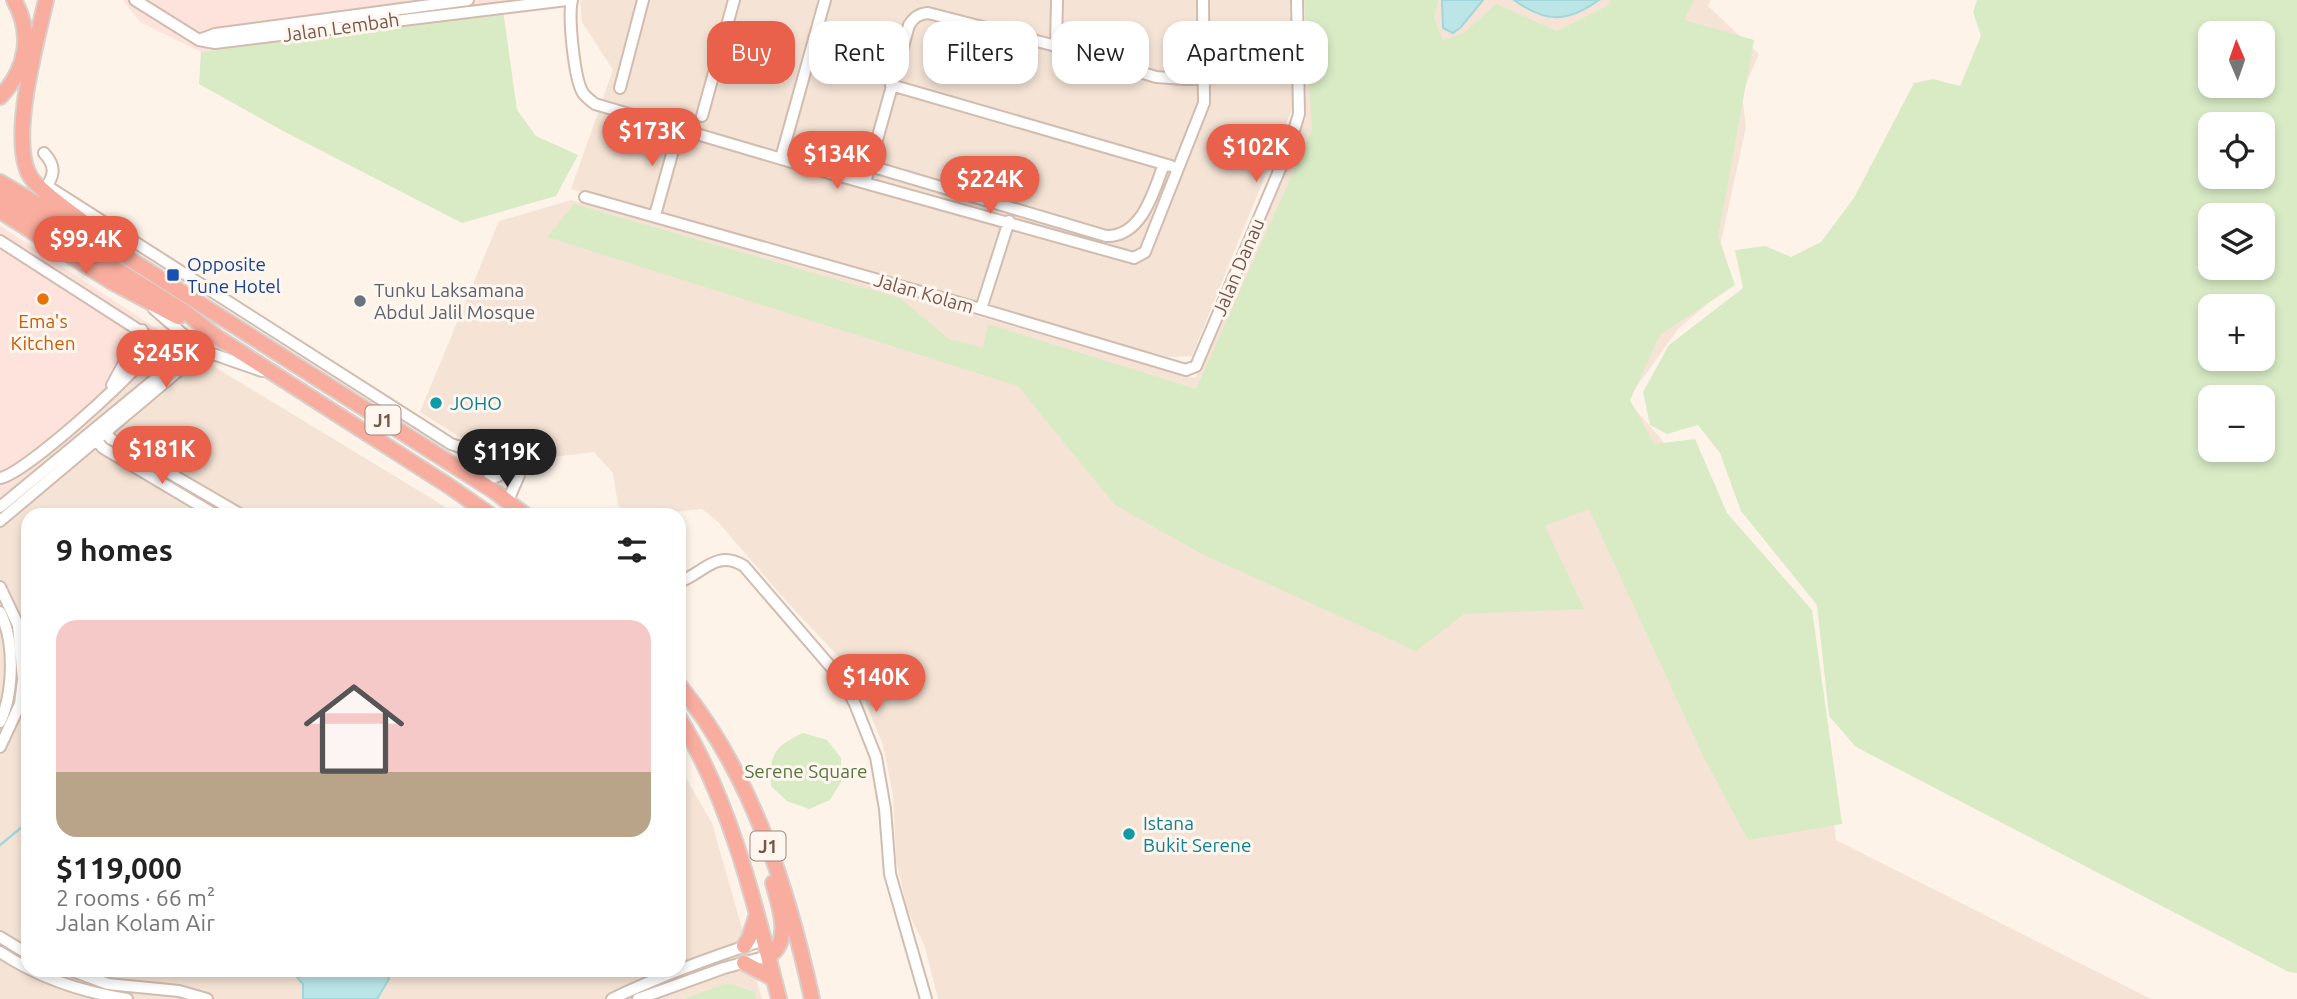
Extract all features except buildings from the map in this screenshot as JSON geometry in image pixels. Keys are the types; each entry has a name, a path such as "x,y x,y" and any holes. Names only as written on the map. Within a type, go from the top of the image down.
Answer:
{"highway":[{"path":"0,97 16,78 23,58 25,25 14,0"},
{"path":"46,0 21,137 26,169 30,178 46,188 122,254"},
{"name":"J1","path":"0,182 122,254 474,478 517,508"},
{"name":"J1","path":"0,196 185,312 217,337 480,508"},
{"path":"0,211 141,299 217,337"},
{"path":"474,478 485,467 486,455"},
{"name":"J1","path":"686,695 722,749 757,820 793,920 811,999"},
{"name":"J1","path":"686,730 718,796 744,872 779,999"},
{"path":"757,820 775,890 782,940 777,951 768,956"},
{"path":"744,946 757,916"},
{"path":"764,940 782,940 792,947 811,999"},
{"path":"744,963 774,979"}],"street":[{"name":"Jalan Lembah","path":"135,0 199,40 215,34 291,29 421,11 566,2"},
{"name":"Jalan Lembah","path":"421,11 468,0"},
{"path":"620,88 643,0"},
{"path":"702,116 734,0"},
{"path":"781,158 825,0"},
{"path":"1057,0 1057,21"},
{"path":"1203,0 1204,21"},
{"name":"Jalan Danau","path":"1297,0 1298,21"},
{"path":"566,2 577,78 583,93 595,104 1134,258 1145,252 1180,169 1205,103 1206,84"},
{"path":"865,183 891,85 913,18 928,13 1052,45"},
{"name":"Jalan Danau","path":"1192,369 1196,366 1288,150 1299,114 1299,84"},
{"path":"891,85 1180,169"},
{"path":"655,215 679,129"},
{"path":"44,153 52,163 54,171 46,188 451,444 516,465 519,475 508,501"},
{"path":"870,166 1106,236 1114,236 1129,229 1147,206 1164,164"},
{"name":"Jalan Kolam","path":"585,197 1186,370 1192,369"},
{"path":"981,309 1009,221"},
{"path":"0,241 168,349 187,350"},
{"path":"141,299 185,337 187,350"},
{"path":"104,400 142,330"},
{"path":"0,478 19,470 104,400 144,359 153,339"},
{"path":"0,521 187,350"},
{"path":"117,415 202,354 222,356 281,378"},
{"path":"104,400 117,415"},
{"path":"0,507 97,432"},
{"path":"97,432 103,448 204,508"},
{"path":"97,432 230,508"},
{"path":"474,478 498,476 510,463"},
{"path":"686,580 714,562 735,560 744,566 843,681 876,757 885,809 890,874 926,999"},
{"path":"0,587 18,625 21,657"},
{"path":"0,612 7,628 11,680 8,702 0,722"},
{"path":"0,747 20,704 21,696"},
{"path":"8,702 20,704"},
{"path":"0,937 21,950"},
{"path":"686,968 764,940"},
{"path":"0,952 21,966"},
{"path":"638,999 768,956"},
{"path":"45,977 100,995 127,999"},
{"path":"89,977 108,984 179,990 207,999"},
{"path":"612,999 661,977"}],"shaded area":[{"path":"123,0 553,0 553,9 503,10 201,52 140,22"},
{"path":"580,0 1290,0 1291,21 1163,21 1163,84 1292,84 1293,107 1192,356 1169,357 571,189 613,70 582,22"},
{"name":"Istana Bukit Serene","path":"1305,0 1710,0 1708,6 1759,54 1742,93 1746,127 1721,242 1732,283 1678,329 1627,400 1807,606 1836,840 2151,999 938,999 924,944 908,912 896,860 893,795 883,745 853,672 787,602 718,522 702,509 621,508 613,473 594,452 529,460 458,436 420,412 499,221 571,200 1195,378 1306,118 1306,84 1328,84 1328,21 1305,21"},
{"path":"0,226 205,361 446,508 21,508 21,977 686,977 686,778 712,823 762,999 0,999"},
{"path":"0,226 175,341 173,349 0,495"}],"green space":[{"path":"1304,0 1438,0 1434,19 1443,40 1464,33 1496,4 1557,31 1609,5 1610,0 1694,0 1684,20 1754,40 1718,236 1735,285 1660,335 1630,400 1654,444 1695,439 1727,513 1812,610 1842,824 1748,840 1703,756 1589,509 1545,526 1584,609 1464,614 1416,651 1202,554 1115,505 1018,386 547,237 574,204 900,298 949,339 983,348 988,324 1196,389 1312,130 1309,84 1328,84 1328,21 1305,21"},
{"path":"1977,0 2297,0 2297,973 2289,972 1856,747 1829,716 1817,605 1741,511 1720,453 1698,425 1667,434 1650,425 1643,392 1669,345 1743,288 1735,250 1765,246 1791,257 1821,242 1854,198 1914,83 1933,79 1960,86 1981,36 1973,12"},
{"path":"503,10 517,110 536,136 578,155 556,196 462,223 285,132 199,84 201,52"},
{"name":"Serene Square","path":"803,733 827,740 841,758 841,782 830,800 809,809 787,801 771,786 771,766 775,753 779,747"},
{"path":"728,983 755,992 756,999 684,999"}],"water":[{"path":"1442,0 1483,0 1453,33 1443,28"},
{"path":"1514,0 1599,0 1577,13 1556,17 1536,13"},
{"path":"297,977 389,979 377,999 303,999 303,984"}],"waterway":[{"path":"0,845 21,828"}],"place":[{"name":"Opposite Tune Hotel","path":"173,275"},
{"name":"Ema's Kitchen","path":"43,299"},
{"name":"Tunku Laksamana Abdul Jalil Mosque","path":"360,301"},
{"name":"JOHO","path":"436,403"},
{"name":"Istana Bukit Serene","path":"1129,834"}]}
